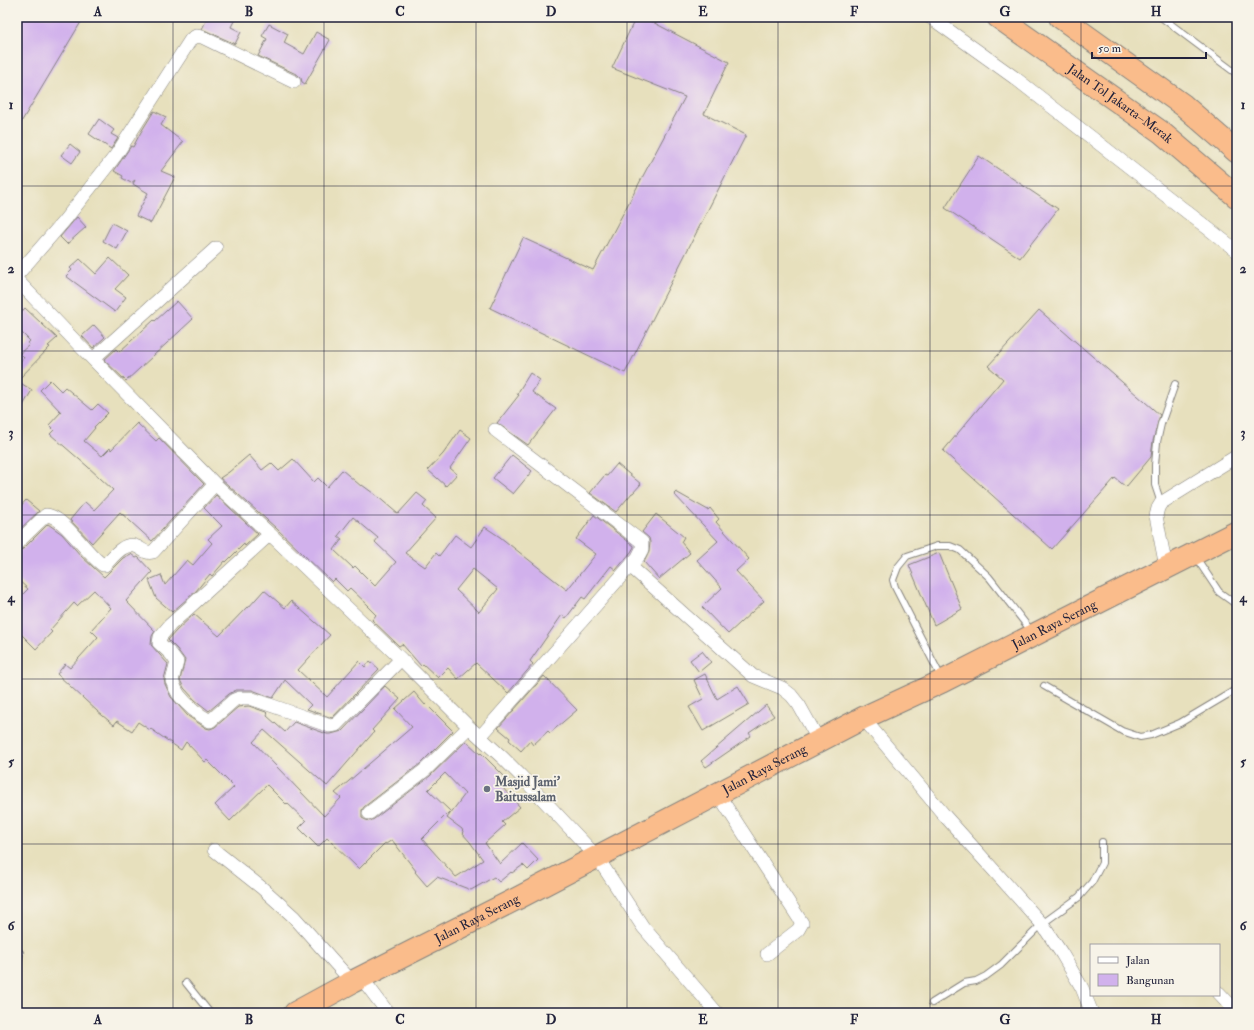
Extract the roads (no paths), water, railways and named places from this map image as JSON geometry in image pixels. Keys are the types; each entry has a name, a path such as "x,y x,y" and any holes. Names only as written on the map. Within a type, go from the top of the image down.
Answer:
{"highway":[{"name":"Jalan Tol Jakarta–Merak","path":"998,17 1161,132 1237,197"},
{"path":"1060,17 1183,105 1237,152"},
{"name":"Jalan Raya Serang","path":"294,1013 863,718 943,681 1237,532"}],"street":[{"path":"930,17 1015,78 1237,251"},
{"path":"17,275 64,221 116,155 191,38 196,36 202,37 294,82"},
{"path":"93,359 216,248"},
{"path":"17,280 215,484 270,534 469,727 508,762 597,857 643,927 717,1013"},
{"path":"480,737 638,557 642,548 642,542 495,430"},
{"path":"1166,567 1156,516 1161,503 1237,456"},
{"path":"17,543 46,515 51,515 64,525 102,565 105,565 122,549 128,546 135,546 144,552 153,552 215,484"},
{"path":"270,534 170,625 160,637 159,643 177,662 172,680 179,695 183,699 203,717 210,721 234,700 239,698 250,698 330,726 336,725 400,659"},
{"path":"630,566 753,676 782,688 791,695 799,705 819,741"},
{"path":"863,718 945,816 1042,924 1082,988 1092,1013"},
{"path":"369,813 425,770 469,727"},
{"path":"718,794 802,922 798,930 767,954"},
{"path":"214,850 262,888 294,917 388,1013"},
{"path":"1220,993 1237,1012"}],"lane":[{"path":"1161,17 1237,74"},
{"path":"1161,503 1155,485 1157,442 1161,424 1175,384"},
{"path":"943,681 896,587 894,580 898,567 907,556 937,546 950,546 960,550 989,577 1034,634"},
{"path":"1193,554 1219,592 1237,605"},
{"path":"1044,686 1122,730 1140,737 1151,735 1180,723 1237,689"},
{"path":"932,1003 964,983 976,981 986,976 1001,965 1042,924 1079,896 1092,882 1102,863 1102,842"},
{"path":"17,967 20,953"},
{"path":"186,983 210,1013"}],"place":[{"name":"Masjid Jami' Baitussalam","path":"487,789"}]}
